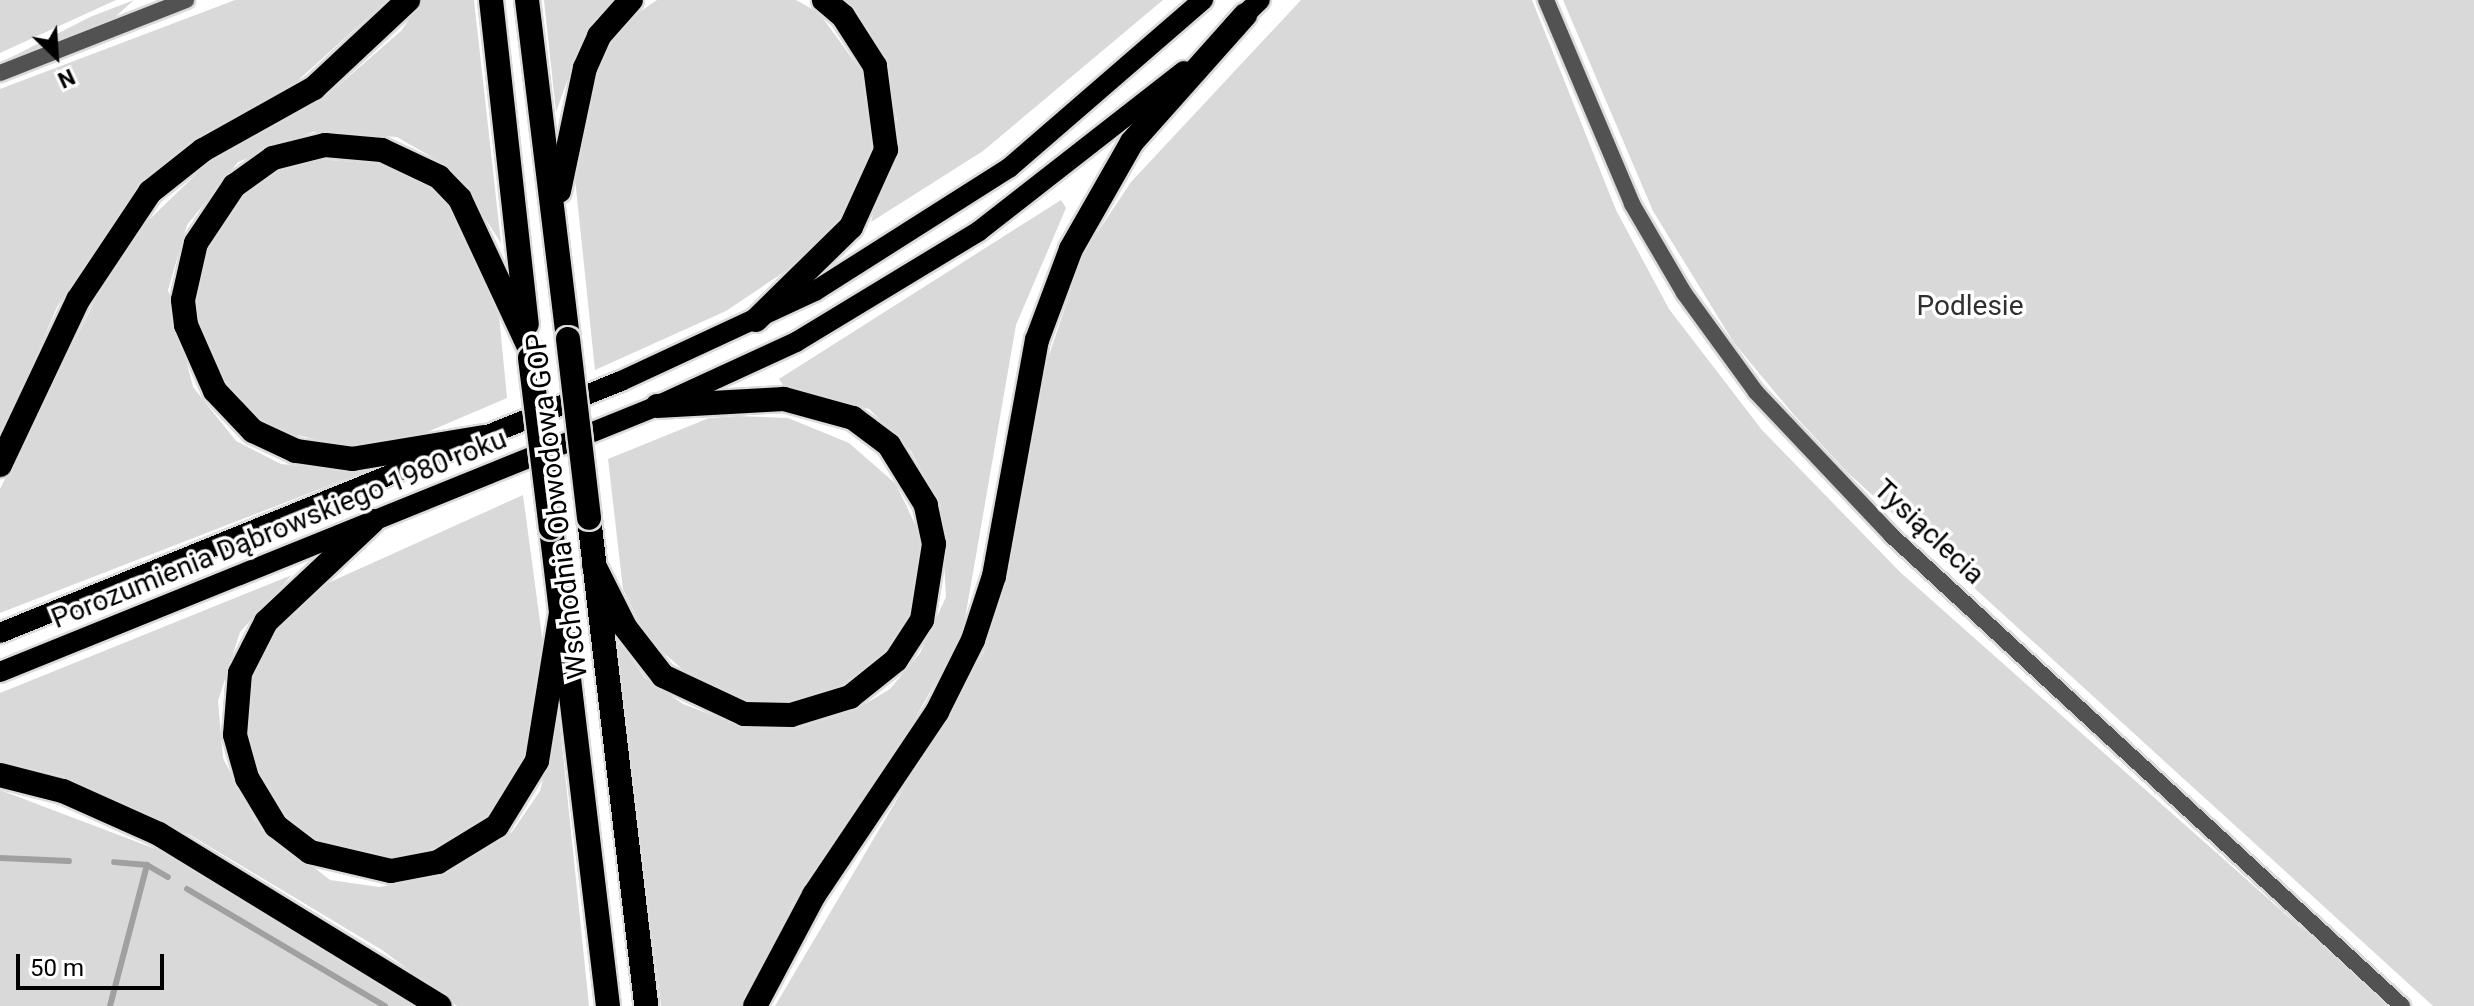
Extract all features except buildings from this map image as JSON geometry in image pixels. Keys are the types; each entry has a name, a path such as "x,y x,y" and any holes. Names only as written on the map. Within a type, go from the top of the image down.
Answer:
{"highway":[{"path":"0,465 78,300 150,192 203,150 314,88 408,0"},
{"name":"Wschodnia Obwodowa GOP","path":"491,0 608,1006"},
{"name":"Wschodnia Obwodowa GOP","path":"527,0 646,1006"},
{"path":"554,225 585,68 599,36 631,0"},
{"path":"756,320 851,227 886,150 875,66 843,16 824,0"},
{"path":"755,1006 814,895 937,712 973,640 994,576 1037,340 1071,249 1132,142 1252,7"},
{"path":"484,437 353,459 296,451 253,431 209,382 186,325 183,300 196,243 234,186 273,158 325,145 382,150 439,177 460,199 530,353"},
{"path":"594,565 625,627 663,676 744,714 791,715 850,697 896,660 922,620 934,544 926,505 889,445 853,418 812,403 657,406"},
{"path":"373,521 266,622 238,683 235,735 247,778 276,826 310,852 391,871 438,862 497,826 537,761 561,613"},
{"path":"0,775 63,791 159,834 440,1006"}],"main road":[{"name":"Porozumienia Dąbrowskiego 1980 roku","path":"0,633 484,437 756,320 853,269 1009,168 1203,0"},
{"name":"Porozumienia Dąbrowskiego 1980 roku","path":"0,672 657,406 796,342 979,231 1063,172 1252,7"}],"street":[{"path":"0,73 186,0"},
{"name":"Tysiąclecia","path":"1546,0 1643,224 1756,392 1891,535 2402,1006"}],"green space":[{"path":"0,0 116,0 0,53"},
{"path":"134,0 114,18 0,63 90,17"},
{"path":"235,0 387,0 284,93 163,163 140,185 57,307 0,441 0,89"},
{"path":"422,0 474,0 501,243 464,186 435,159 397,137 313,132 238,162 187,225 168,290 193,387 236,441 281,464 364,472 0,613 0,489 123,245 214,157 338,86 401,31"},
{"path":"544,0 614,0 582,40 556,112"},
{"path":"657,0 796,0 819,13 865,76 872,147 860,190 839,224 799,262 726,311 595,370 574,169 599,57 628,20"},
{"path":"840,0 1163,0 983,151 871,222 897,120 881,56"},
{"path":"1301,0 1532,0 1616,210 1669,309 1762,430 1900,572 2389,1006 775,1006 984,652 1014,538 1039,385 1083,254 1131,182"},
{"name":"Podlesie","path":"1563,0 2474,0 2474,1006 2433,1006 1847,472 1794,415 1734,343 1653,211"},
{"path":"304,158 382,164 412,175 449,204 497,295 507,398 418,436 350,447 274,430 223,384 195,319 198,262 242,191"},
{"path":"1061,200 1066,208 1016,325 962,636 897,750 793,903 745,1006 661,1006 616,647 620,643 645,678 683,704 736,724 795,729 855,710 890,689 920,653 946,597 941,506 911,451 869,409 785,388 779,379"},
{"path":"709,418 788,418 849,443 896,484 921,537 920,592 896,644 861,678 806,701 758,705 699,684 647,638 623,589 608,459"},
{"path":"523,495 543,644 525,764 494,811 435,852 389,861 345,857 299,832 258,775 244,728 249,679 271,631 308,592"},
{"path":"292,575 240,632 218,701 223,758 255,821 330,880 379,887 442,875 512,832 540,791 559,715 589,1006 457,1006 382,950 190,835 63,776 0,761 0,693"},
{"path":"0,790 182,859 418,1006 0,1006"}],"waterway":[{"path":"0,858 69,861"},
{"path":"110,1006 147,865 114,862"},
{"path":"147,865 168,877"},
{"path":"187,889 385,1006"}]}
